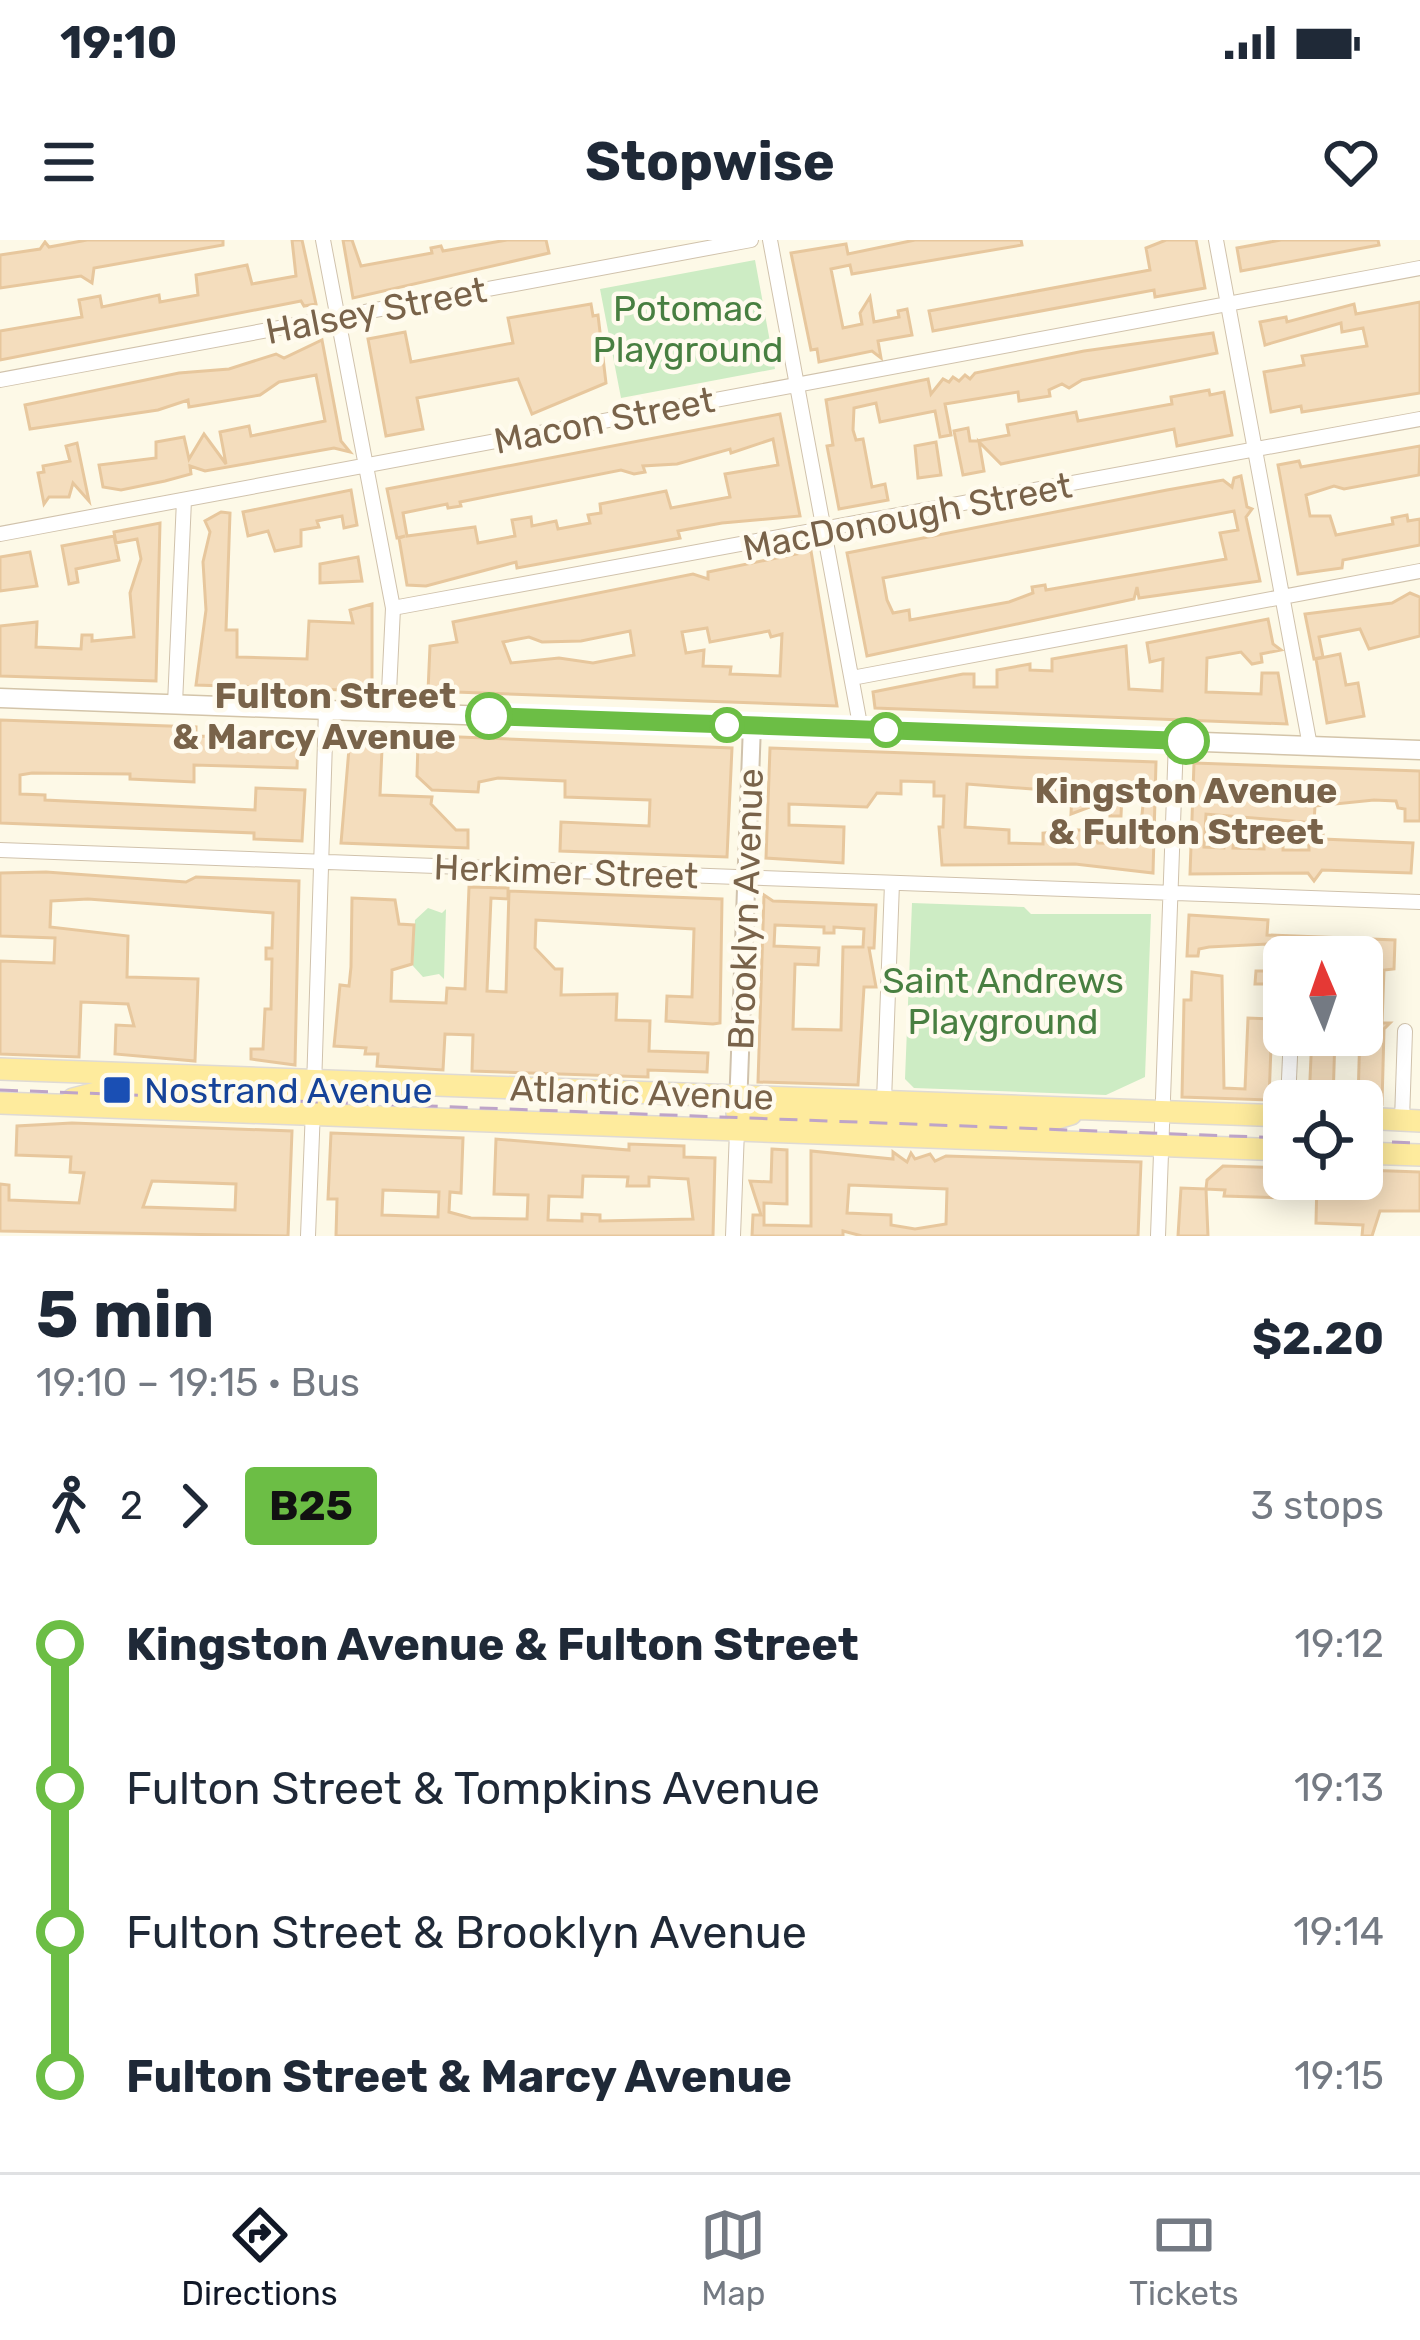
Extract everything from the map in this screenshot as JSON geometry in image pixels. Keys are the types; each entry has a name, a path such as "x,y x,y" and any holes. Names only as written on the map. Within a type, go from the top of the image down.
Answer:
{"main road":[{"path":"0,698 1420,750"},
{"name":"Atlantic Avenue","path":"0,1069 313,1097 737,1113 884,1101 1263,1115"},
{"path":"0,1103 50,1105 108,1090 313,1097"},
{"name":"Atlantic Avenue","path":"313,1097 737,1113 1263,1149"},
{"path":"737,1113 1037,1124 1089,1108"},
{"path":"1383,1154 1420,1155"}],"street":[{"path":"323,240 393,608 388,712"},
{"name":"Halsey Street","path":"0,380 751,240"},
{"path":"770,240 861,730"},
{"path":"1216,240 1310,746"},
{"name":"Macon Street","path":"0,534 1420,268"},
{"name":"MacDonough Street","path":"393,608 1420,419"},
{"path":"175,704 184,500"},
{"path":"852,678 1420,572"},
{"path":"308,1236 326,710"},
{"name":"Brooklyn Avenue","path":"733,1236 752,725"},
{"path":"1158,1236 1176,741"},
{"name":"Herkimer Street","path":"0,850 1420,902"},
{"path":"884,1101 892,883"},
{"path":"1405,1031 1411,1120"}],"green space":[{"name":"Potomac Playground","path":"755,260 775,369 621,398 600,289"},
{"name":"Saint Andrews Playground","path":"912,903 1024,907 1031,914 1151,914 1145,1077 1106,1095 914,1088 905,1079"},
{"path":"428,908 442,913 446,909 444,979 439,974 423,977 413,966 415,920"}],"building":[{"path":"87,240 223,240 223,245 94,268 92,283 81,276 0,288 0,255 40,249 45,242 49,247"},
{"path":"292,240 302,240 316,304 304,306 301,301 0,360 0,331 82,317 79,300 100,296 102,307 159,295 160,302 198,295 196,275 247,265 252,284 296,276"},
{"path":"343,240 352,240 361,266 432,253 431,248 441,246 443,251 507,240 546,240 549,253 353,298"},
{"path":"915,240 1021,240 1022,245 852,274 850,265 831,269 843,328 862,324 860,313 870,297 874,322 899,317 898,311 907,309 912,335 878,341 881,358 872,351 819,362 817,349 811,350 791,253 846,244 848,254"},
{"path":"1166,240 1196,240 1205,288 1155,297 1154,290 933,331 929,311 1150,270 1146,248"},
{"path":"1281,240 1378,240 1379,245 1241,271 1237,248"},
{"path":"1420,302 1420,393 1302,412 1301,406 1271,412 1264,372 1304,365 1302,356 1367,346 1363,328 1342,332 1341,323 1265,345 1260,322 1286,317 1287,322 1354,304 1356,314"},
{"path":"591,304 593,316 598,315 606,383 532,414 518,379 417,398 423,429 386,436 368,339 405,332 411,362 513,343 508,318"},
{"path":"1213,333 1217,353 1082,380 1069,388 1062,384 1049,390 1050,396 1019,401 1018,392 945,404 951,435 940,437 935,411 880,422 876,403 854,408 853,430 856,440 863,439 872,487 885,484 888,500 839,509 827,446 833,445 826,400 928,379 931,394 943,379 959,381 965,375 970,379 975,373 1084,351"},
{"path":"322,340 341,441 350,452 334,448 205,471 190,466 191,474 165,481 121,490 103,487 99,465 156,458 156,442 184,437 189,459 204,434 226,464 220,432 249,426 251,436 325,421 316,375 279,382 260,395 189,407 188,400 158,410 30,429 25,405 179,373 229,369 276,354 284,358"},
{"path":"1209,390 1210,395 1224,392 1232,435 1177,446 1174,429 1001,464 979,442 984,471 963,475 954,431 968,428 970,441 977,441 1009,435 1007,425 1076,412 1078,421 1172,404 1171,397"},
{"path":"780,414 800,516 722,523 678,531 680,538 517,568 516,562 426,586 407,585 399,538 405,536 397,538 387,489","holes":["773,439 778,465 725,474 730,497 671,508 666,491 600,504 601,513 588,515 590,523 558,529 556,521 532,526 531,517 512,520 515,536 478,543 475,527 407,536 403,513 447,504 448,508 461,506 460,502 621,470 645,472 643,466 677,464 730,449 731,453"]},
{"path":"936,442 941,475 918,478 915,446"},
{"path":"77,443 89,501 73,483 69,497 49,497 44,504 38,473 44,472 43,466 70,461 66,446"},
{"path":"1420,446 1419,475 1344,489 1334,486 1306,495 1310,516 1330,516 1336,535 1393,524 1392,518 1407,515 1408,521 1420,519 1420,545 1343,560 1342,568 1298,574 1278,465 1299,461 1301,467"},
{"path":"1241,476 1247,507 1252,509 1246,517 1260,581 1139,598 1137,587 1134,599 867,656 847,553 1223,480 1232,487 1234,478","holes":["1234,511 1238,530 1220,533 1226,559 1046,590 1045,585 1032,587 1033,593 1009,602 910,620 909,610 893,613 883,578"]},
{"path":"351,490 357,525 344,528 342,516 317,521 319,527 301,530 301,546 275,551 268,531 248,536 243,512"},
{"path":"221,512 230,513 226,630 237,630 237,657 307,659 309,621 353,623 350,610 372,604 372,691 196,685 206,610 203,562 210,532 205,521"},
{"path":"160,523 156,681 0,676 0,626 37,622 36,647 81,649 82,635 92,635 92,641 134,637 130,593 141,559 137,539 116,543 114,532"},
{"path":"114,536 119,560 76,569 78,582 69,584 62,546"},
{"path":"811,551 837,706 428,691 430,646 457,642 453,622 693,574 708,579 708,572","holes":["707,628 710,642 769,631 771,637 782,634 780,676 730,674 731,667 703,666 704,650 686,653 682,632","630,631 634,655 593,663 559,658 511,663 503,642 529,637 542,642 581,641"]},
{"path":"30,552 37,586 0,591 0,557"},
{"path":"358,557 362,581 320,583 320,564"},
{"path":"1410,593 1420,597 1420,636 1369,649 1360,629 1319,637 1323,657 1314,659 1305,614 1392,603"},
{"path":"1268,619 1273,644 1281,650 1261,654 1262,662 1252,664 1241,652 1207,658 1206,692 1261,694 1262,673 1278,673 1287,724 875,708 873,692 963,674 974,674 974,687 997,687 997,670 1030,664 1030,670 1052,671 1052,659 1126,646 1129,689 1162,691 1163,659 1150,662 1147,643"},
{"path":"1340,654 1346,685 1358,683 1364,716 1327,723 1316,659"},
{"path":"0,720 196,727 196,736 298,739 297,768 194,765 194,782 130,779 130,774 32,773 20,775 20,794 45,795 45,800 255,810 256,788 305,790 302,841 254,839 254,833 0,823"},
{"path":"434,736 732,748 727,857 560,851 561,822 649,826 650,800 565,797 565,781 498,778 479,782 478,792 432,790 417,776 418,744 434,745"},
{"path":"350,737 393,739 382,749 380,795 432,797 431,804 456,830 468,830 468,848 341,843"},
{"path":"770,748 1156,762 1153,873 1075,864 942,865 939,827 943,827 944,796 934,796 934,782 901,781 901,794 877,793 867,807 789,804 789,825 844,827 843,863 766,858","holes":["967,784 1072,792 1071,814 1090,807 1090,793 1111,793 1110,816 1121,816 1122,794 1144,795 1139,844 1098,843 1088,830 1043,833 1043,844 1009,843 1009,830 965,827"]},
{"path":"1194,763 1420,771 1420,821 1405,821 1405,809 1398,808 1396,801 1374,800 1315,806 1314,823 1206,814 1204,847 1224,848 1225,838 1234,838 1233,848 1264,849 1264,840 1273,840 1283,842 1283,850 1309,850 1308,825 1323,825 1323,839 1413,843 1411,873 1322,870 1314,881 1308,873 1190,874"},
{"path":"0,873 186,882 196,877 299,881 295,1065 251,1059 251,1049 263,1049 265,1009 271,1009 272,959 266,959 266,948 272,948 273,913 88,899 51,901 50,927 128,936 127,977 198,979 195,1061 115,1054 116,1025 134,1026 128,1004 81,1002 79,1057 0,1054 0,961 54,963 55,938 0,936"},
{"path":"469,887 508,888 508,899 491,898 487,991 506,992 509,891 722,899 720,1023 713,1024 666,1021 667,996 692,997 694,929 536,920 535,948 555,969 562,969 561,995 617,994 616,1020 650,1021 649,1051 708,1053 707,1072 648,1070 648,1077 472,1071 473,1035 445,1034 443,1070 377,1066 378,1054 365,1054 366,1048 334,1046 340,985 349,986 352,898 395,900 399,924 414,925 412,964 392,970 391,1001 446,1003 447,988 465,989"},
{"path":"764,895 773,901 876,905 874,948 869,948 876,987 864,987 858,1085 758,1082","holes":["775,925 824,927 824,933 834,933 834,927 864,929 863,947 843,947 841,1030 793,1029 795,964 818,965 819,948 774,946"]},
{"path":"1189,915 1268,920 1267,935 1293,936 1263,936 1263,944 1209,947 1199,949 1198,956 1187,956"},
{"path":"1383,940 1395,940 1394,969 1384,970 1383,996"},
{"path":"1256,971 1263,971 1263,984 1255,984"},
{"path":"1192,972 1222,976 1224,1088 1245,1089 1248,1018 1263,1019 1263,1056 1271,1056 1263,1100 1182,1097 1184,1000 1191,1000"},
{"path":"1383,1023 1390,1023 1384,1029 1383,1080 1359,1080 1359,1056 1383,1056"},
{"path":"1311,1056 1334,1056 1334,1080 1310,1080"},
{"path":"72,1123 292,1131 288,1236 0,1231 0,1184 9,1185 9,1200 79,1203 84,1173 70,1172 71,1157 16,1155 17,1126","holes":["152,1181 236,1184 235,1210 143,1207"]},
{"path":"331,1133 463,1138 461,1193 450,1192 449,1212 471,1218 527,1219 528,1195 494,1194 496,1139 629,1150 629,1144 684,1146 684,1157 715,1158 713,1236 336,1236 337,1199 328,1199","holes":["583,1176 628,1177 627,1186 649,1186 649,1177 688,1179 693,1219 600,1221 600,1215 582,1214 582,1221 548,1220 549,1196 582,1197","383,1190 439,1192 438,1217 382,1215"]},
{"path":"772,1149 787,1150 787,1204 764,1203 764,1225 811,1226 811,1151 893,1159 893,1152 907,1162 911,1153 915,1159 930,1154 935,1161 946,1156 1141,1162 1138,1236 862,1236 843,1231 843,1236 752,1236 753,1215 761,1215 750,1181 771,1182","holes":["849,1185 947,1189 946,1224 915,1229 891,1225 891,1215 847,1213"]},
{"path":"1223,1166 1263,1167 1263,1197 1224,1196 1225,1190 1206,1189 1207,1180"},
{"path":"1383,1171 1420,1172 1420,1211 1380,1211 1372,1236 1362,1236 1363,1225 1316,1223 1317,1200 1383,1200"},
{"path":"1181,1188 1206,1189 1208,1236 1178,1236"}],"railway":[{"path":"0,1090 1263,1137"},
{"path":"1383,1142 1420,1143"}],"bus line":[{"name":"B25","path":"489,716 1186,741"}],"place":[{"name":"Fulton Street & Marcy Avenue","path":"489,716"},
{"name":"Kingston Avenue & Fulton Street","path":"1186,741"},
{"name":"Nostrand Avenue","path":"117,1090"}]}
